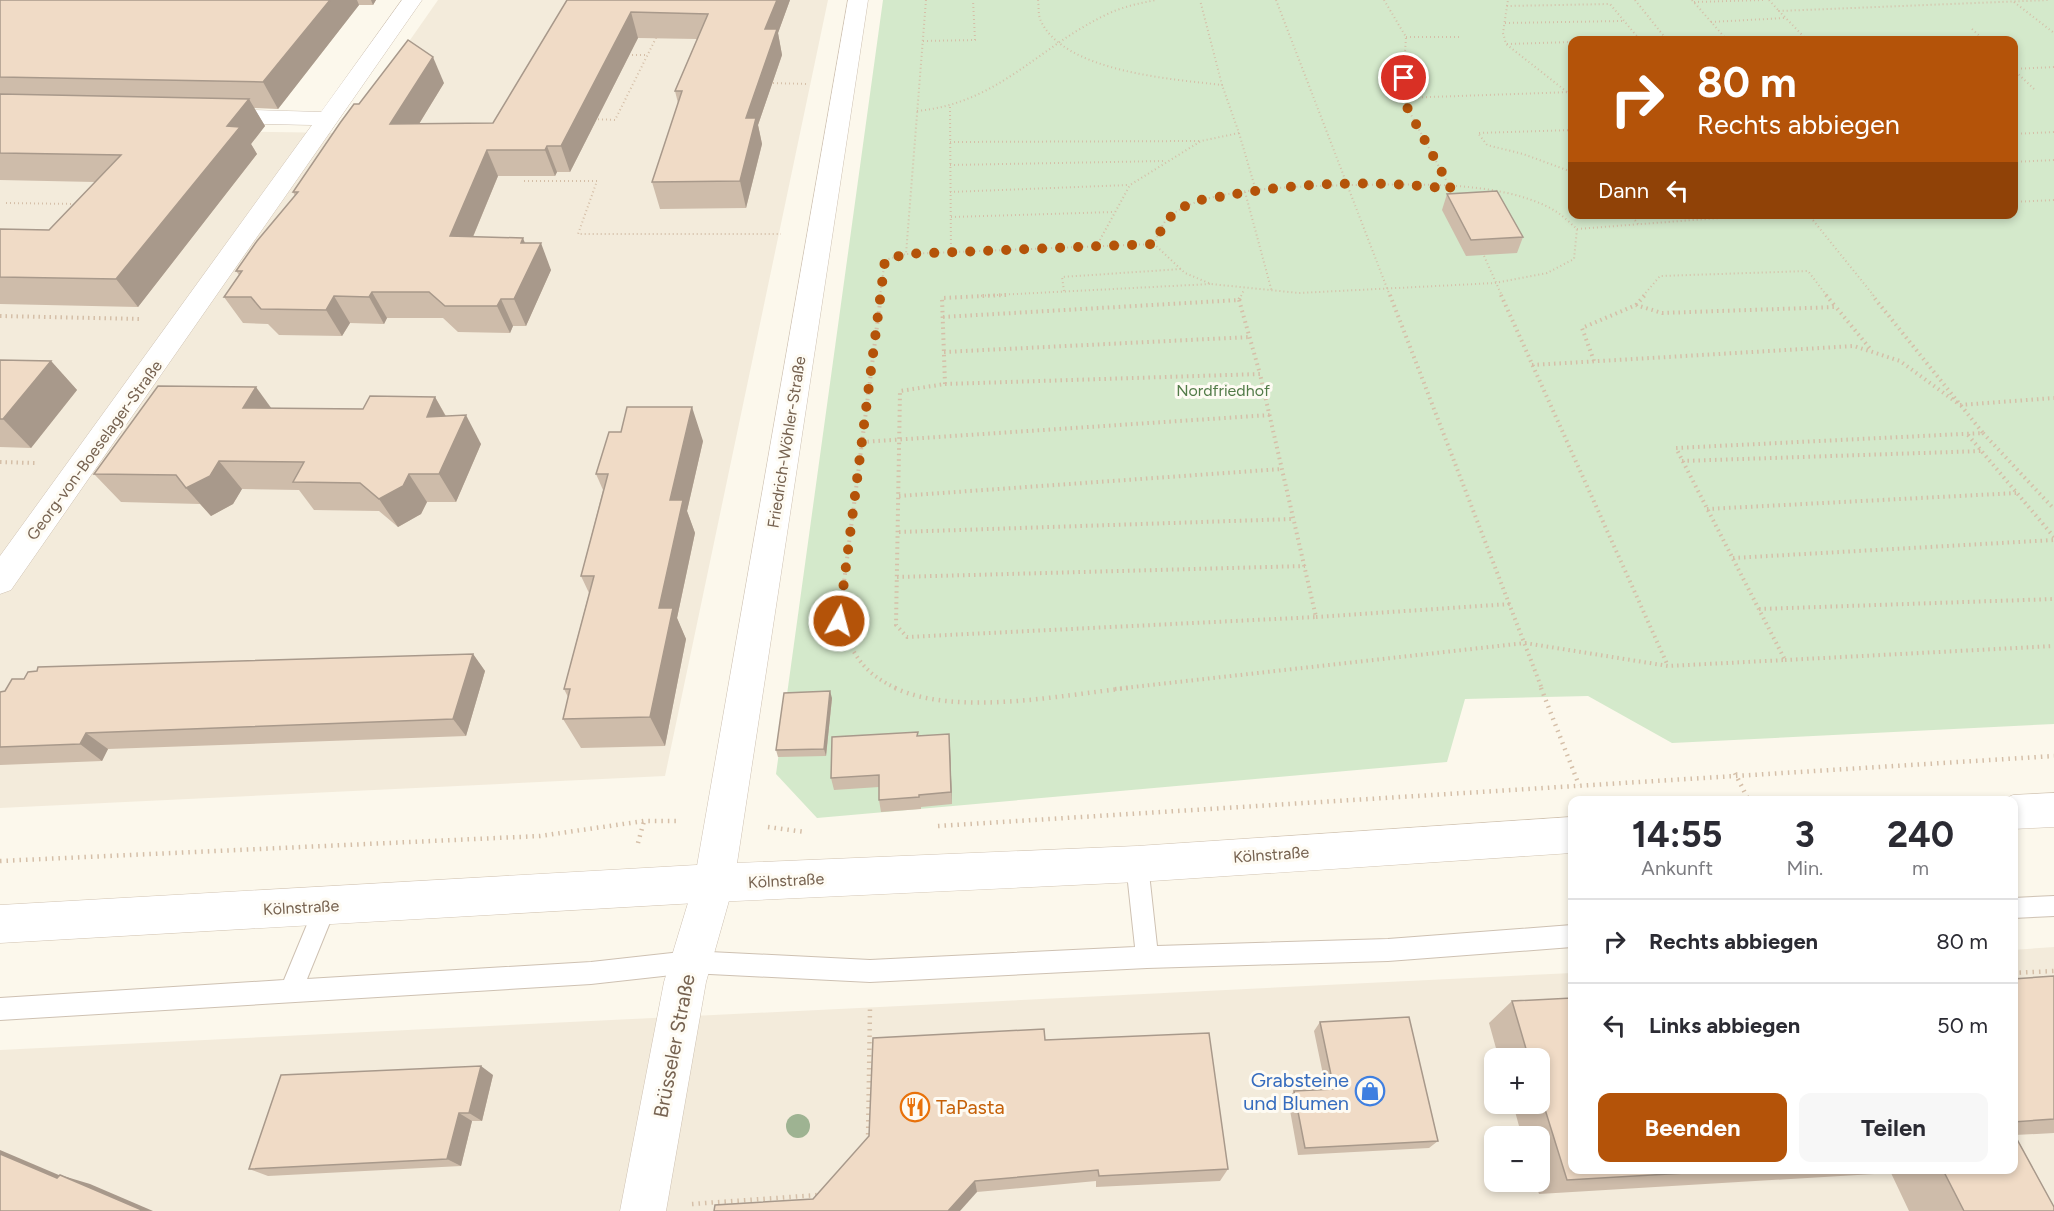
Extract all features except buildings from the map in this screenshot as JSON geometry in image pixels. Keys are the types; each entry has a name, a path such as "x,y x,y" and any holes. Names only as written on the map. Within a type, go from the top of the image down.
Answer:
{"street":[{"name":"Georg-von-Boeselager-Straße","path":"0,581 330,119 412,0"},
{"name":"Friedrich-Wöhler-Straße","path":"714,883 858,0"},
{"path":"189,116 330,119"},
{"path":"2018,812 2054,810"},
{"name":"Kölnstraße","path":"0,924 714,883 1137,864 1568,836"},
{"name":"Brüsseler Straße","path":"643,1209 690,962 714,883"}],"lane":[{"path":"1137,864 1147,957"},
{"path":"291,991 326,905"},
{"path":"2018,908 2054,906"},
{"path":"0,1009 591,973 690,962 870,971 1147,957 1388,950 1568,936"}],"path":[{"path":"906,254 926,0"},
{"path":"923,41 975,40 974,0"},
{"path":"1038,0 1040,18 1059,41 1079,55 1107,66 1162,78 1222,85"},
{"path":"917,111 950,107 986,92 1059,41 1105,15 1137,3 1156,0"},
{"path":"1200,0 1222,85 1256,191"},
{"path":"1276,0 1580,784"},
{"path":"1384,0 1406,37 1402,98 1455,198"},
{"path":"1508,0 1503,33 1506,44 1567,92"},
{"path":"1635,0 1665,36"},
{"path":"1693,1 1764,0"},
{"path":"1769,0 1803,36"},
{"path":"1779,11 2049,0"},
{"path":"1693,1 1723,36"},
{"path":"2014,2 2054,33"},
{"path":"1507,6 1610,4 1636,36"},
{"path":"1711,22 1786,18"},
{"path":"1505,23 1624,21"},
{"path":"594,119 615,120 661,28"},
{"path":"1972,29 1980,36"},
{"path":"1406,37 1459,37"},
{"path":"1506,44 1568,42"},
{"path":"624,55 647,55"},
{"path":"2018,69 2054,67"},
{"path":"2018,74 2035,90"},
{"path":"765,83 843,85"},
{"path":"1402,98 1567,92"},
{"path":"950,107 951,252"},
{"path":"1568,130 1478,133 1487,145 1523,154 1568,171"},
{"path":"2018,134 2054,132"},
{"path":"950,142 1201,141 1239,133"},
{"path":"1096,247 1130,185 1201,141"},
{"path":"2018,162 2054,160"},
{"path":"950,165 1166,161"},
{"path":"524,181 597,181 578,234 821,234"},
{"path":"950,192 1130,185"},
{"path":"1154,244 1166,218 1191,203 1245,192 1348,185 1423,186 1510,194 1552,208 1577,229 1705,219"},
{"path":"1245,192 1272,292"},
{"path":"2018,202 2054,200"},
{"path":"6,203 77,204"},
{"path":"951,218 1115,212"},
{"path":"1634,219 1638,224"},
{"path":"1812,219 1983,433 2054,509"},
{"path":"945,384 942,298 1211,284 1299,293 1495,283 1547,273 1574,259 1577,229"},
{"path":"1211,284 1181,269 1154,244 906,254 885,260 839,621 854,655 885,685 927,700 1000,702 1525,643 1668,666 2054,646"},
{"path":"1484,256 1668,666"},
{"path":"1064,291 1062,277 1181,269"},
{"path":"1594,361 1582,328 1636,304 1660,276 1808,271 1873,352"},
{"path":"1244,289 1239,300 1270,415 1316,617"},
{"path":"943,317 1239,300"},
{"path":"1636,304 1662,313 1836,307"},
{"path":"0,316 187,319"},
{"path":"944,352 1250,337"},
{"path":"1532,365 1854,346 1900,361 1960,405 2054,399"},
{"path":"1260,374 945,384 900,391 901,442 896,625 907,637 1316,617 1510,604"},
{"path":"862,442 901,442 1270,415"},
{"path":"1785,660 1676,448 1983,433"},
{"path":"1967,434 2054,539"},
{"path":"1682,460 1982,451"},
{"path":"899,496 1282,469"},
{"path":"1707,509 2017,494"},
{"path":"899,532 1293,519"},
{"path":"1733,558 2054,539"},
{"path":"897,577 1305,566"},
{"path":"1758,609 2054,599"},
{"path":"931,826 1735,774 2054,756"},
{"path":"1735,774 1746,796"},
{"path":"0,861 540,836 644,821 724,821 811,833"},
{"path":"862,1148 869,1140 870,971"},
{"path":"2018,973 2054,971"},
{"path":"643,1209 817,1197 824,1189"}],"shaded area":[{"path":"438,0 828,0 665,776 0,808 0,128 345,133"},
{"path":"2054,947 2054,1211 0,1211 0,1050 1568,973 1568,1174 2018,1174 2018,950"}],"green space":[{"name":"Nordfriedhof","path":"883,0 2054,0 2054,724 1672,743 1588,696 1465,699 1447,762 817,818 776,774"}],"place":[{"name":"Grabsteine und Blumen","path":"1370,1091"},
{"name":"TaPasta","path":"915,1107"}],"route":[{"path":"839,621 885,260 906,254 1154,244 1166,218 1191,203 1245,192 1348,185 1423,186 1451,189 1402,98 1404,78"}]}
